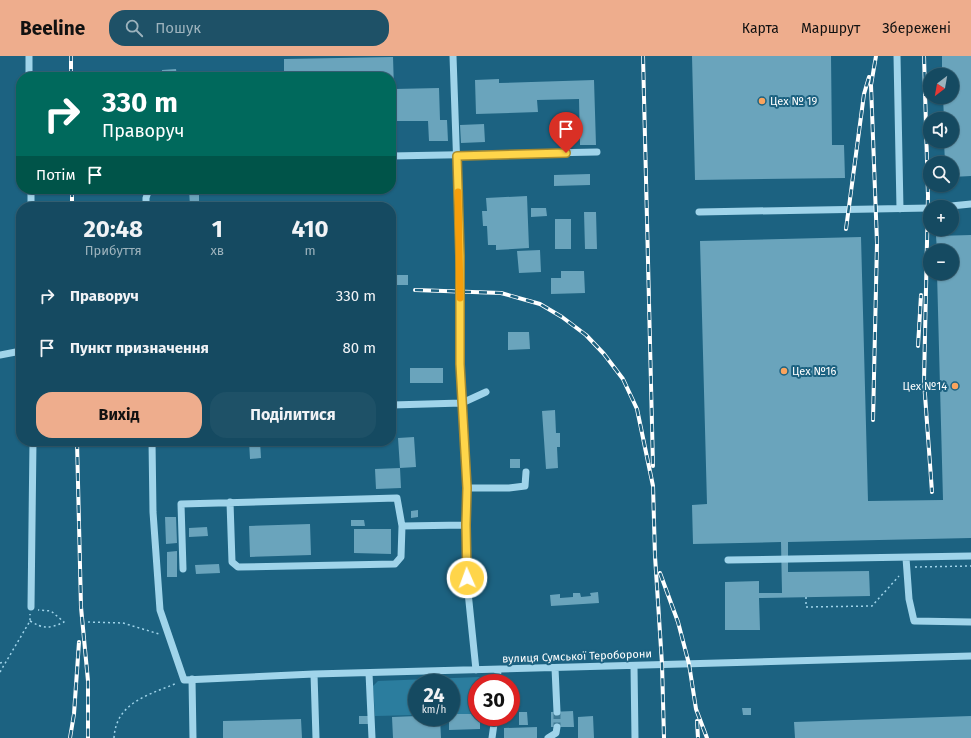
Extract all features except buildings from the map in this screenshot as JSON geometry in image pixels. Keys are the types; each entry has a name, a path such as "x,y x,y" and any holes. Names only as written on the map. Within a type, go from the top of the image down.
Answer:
{"street":[{"path":"29,56 29,72"},
{"path":"453,56 460,256 460,364 467,488 466,525 468,592 476,670"},
{"path":"897,56 900,209"},
{"path":"396,156 457,156 597,152"},
{"path":"959,205 971,204"},
{"path":"699,212 923,208"},
{"path":"0,355 16,352"},
{"path":"396,405 462,403 486,392"},
{"path":"31,609 33,446"},
{"path":"152,446 154,512 160,610 184,680"},
{"path":"467,488 510,488 525,486 526,472"},
{"path":"183,569 181,504 230,502 397,498 402,526 401,557 395,564 238,567 232,562 230,502"},
{"path":"402,526 466,525"},
{"path":"728,560 971,556"},
{"path":"906,558 909,599 914,622 971,622"},
{"name":"вулиця Сумської Тероборони","path":"184,680 314,674 971,656"},
{"path":"634,666 635,738"},
{"path":"556,668 557,712"},
{"path":"369,673 372,738"},
{"path":"314,674 316,738"},
{"path":"192,680 192,738"},
{"path":"492,738 494,726"},
{"path":"548,738 556,733 557,727"}],"path":[{"path":"806,597 806,607 872,606 907,568 971,566"},
{"path":"0,672 4,662 30,621 31,609 51,611 64,622 51,628 39,626 30,621"},
{"path":"88,622 123,622 152,630 170,639"},
{"path":"0,663 4,662"},
{"path":"114,738 119,716 133,702 184,680"}],"shaded area":[{"path":"460,678 468,678 468,714 460,714"},
{"path":"408,680 408,715 375,716 373,686 378,681"}],"tunnel":[{"path":"557,712 557,727"}],"railway":[{"path":"71,56 71,72"},
{"path":"643,56 653,466"},
{"path":"873,420 877,243 871,85 876,56"},
{"path":"924,56 928,196 924,381 932,492"},
{"path":"846,229 864,94 869,77"},
{"path":"72,194 72,202"},
{"path":"415,290 501,293 540,304 562,317 586,335 604,354 623,379 637,409 653,486 655,556 662,664 664,738"},
{"path":"918,346 921,295"},
{"path":"77,446 81,607 88,681 88,738"},
{"path":"660,573 678,622 689,664 696,709 707,738"},
{"path":"70,738 74,714 79,642"},
{"path":"697,721 698,738"}],"slow traffic":[{"path":"458,192 460,298"}],"place":[{"name":"Цех № 19","path":"762,101"},
{"name":"Цех №16","path":"784,371"},
{"name":"Цех №14","path":"955,386"}],"route":[{"path":"467,578 467,488 460,364 460,256 457,156 566,153"}]}
